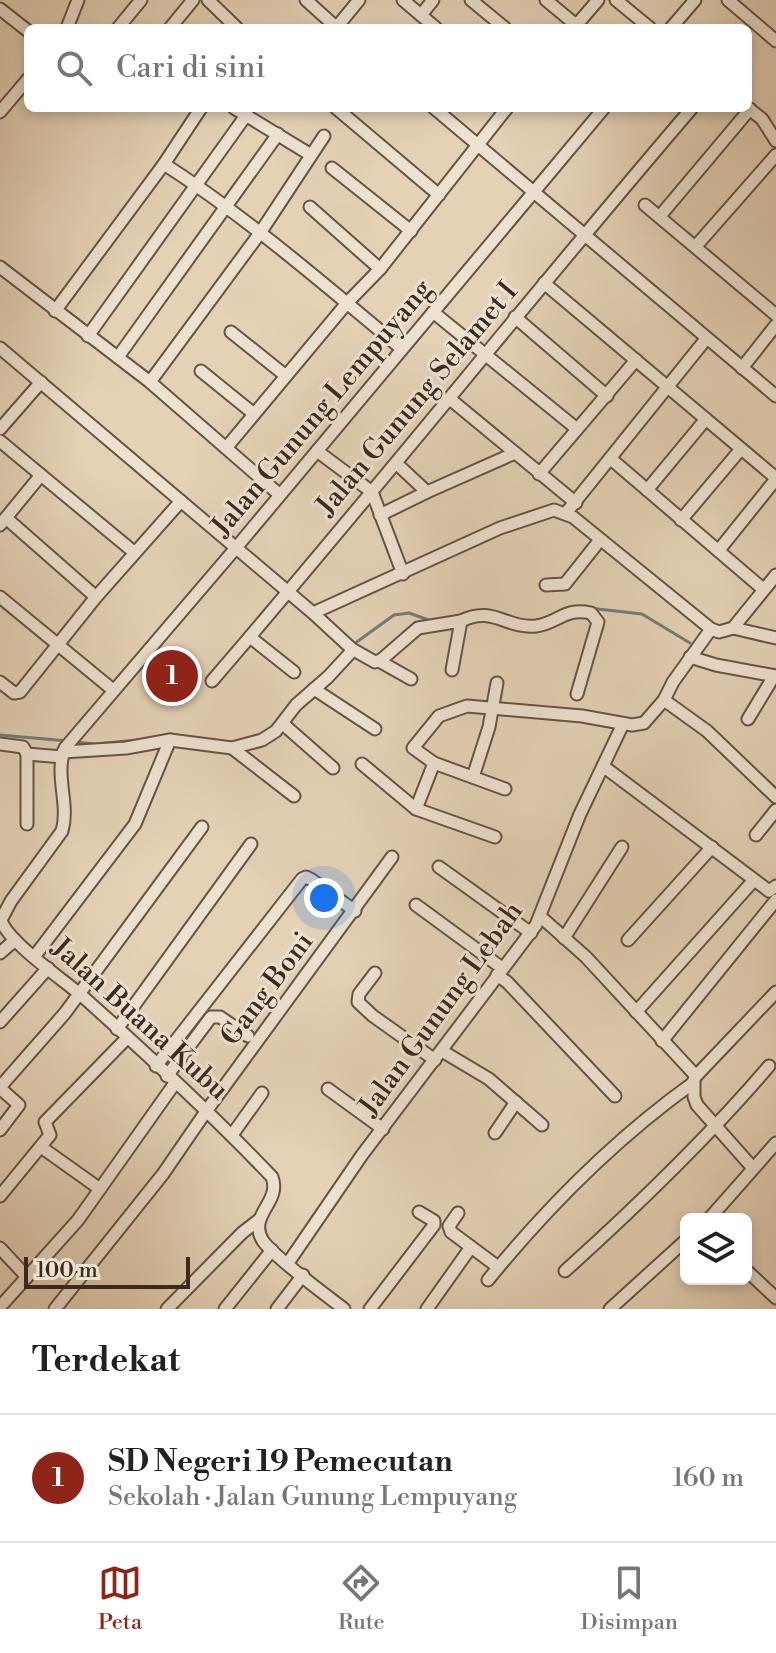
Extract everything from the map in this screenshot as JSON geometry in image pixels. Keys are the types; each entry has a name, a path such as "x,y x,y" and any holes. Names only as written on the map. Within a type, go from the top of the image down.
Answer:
{"street":[{"path":"69,24 78,0"},
{"path":"121,24 141,0"},
{"path":"173,24 193,0"},
{"path":"208,0 233,24"},
{"path":"306,0 333,24"},
{"path":"340,24 359,0"},
{"path":"403,0 431,24"},
{"path":"421,15 433,0"},
{"path":"471,0 500,24"},
{"path":"546,0 572,24"},
{"path":"578,24 598,0"},
{"path":"616,0 645,24"},
{"path":"674,24 695,0"},
{"path":"728,0 776,41"},
{"path":"0,9 24,28"},
{"path":"0,112 24,84"},
{"path":"752,111 762,119 776,141"},
{"path":"55,311 164,164 198,112"},
{"path":"243,112 311,155"},
{"path":"341,112 439,195"},
{"path":"439,112 776,396"},
{"path":"226,448 347,303 380,269 504,112"},
{"name":"Jalan Gunung Lempuyang","path":"67,747 601,112"},
{"name":"Jalan Gunung Selamet I","path":"212,681 397,464 515,317 689,112"},
{"path":"660,216 747,112"},
{"path":"88,336 247,114"},
{"path":"118,357 278,134"},
{"path":"150,382 260,233 324,136"},
{"path":"696,246 776,155"},
{"path":"164,164 260,233 402,349"},
{"path":"332,168 411,231"},
{"path":"645,205 776,315"},
{"path":"310,207 380,269"},
{"path":"0,267 150,382 280,495"},
{"path":"544,283 776,479 719,550"},
{"path":"433,312 577,429"},
{"path":"515,317 607,396"},
{"path":"742,368 776,325"},
{"path":"231,332 286,376"},
{"path":"566,513 706,339"},
{"path":"0,348 349,647 411,679"},
{"path":"539,474 636,360"},
{"path":"201,371 254,414"},
{"path":"0,429 41,382"},
{"path":"450,399 576,503"},
{"path":"647,490 706,419"},
{"path":"0,441 135,553"},
{"path":"681,520 741,449"},
{"path":"317,451 372,492 403,574"},
{"path":"380,515 515,453"},
{"path":"611,459 763,589"},
{"path":"397,464 427,492"},
{"path":"41,475 3,522 96,597"},
{"path":"0,682 18,694 96,597 181,501"},
{"path":"313,613 500,528 554,510 566,513 711,629 719,632 733,628 776,638"},
{"path":"546,585 565,584 600,540"},
{"path":"733,628 776,575"},
{"path":"0,597 113,690"},
{"path":"379,661 418,628 486,614 513,623 536,626 570,611 591,613 598,622 577,694"},
{"path":"452,670 461,621"},
{"path":"505,789 434,763 413,748 439,716 467,706 582,716 623,724 644,723 664,700 711,629"},
{"path":"250,637 294,672"},
{"path":"27,754 67,747 126,748 170,740 232,748 266,739 283,724 296,705 314,689 349,647"},
{"path":"695,651 716,665 775,676 748,719"},
{"path":"473,777 497,683"},
{"path":"314,689 375,729"},
{"path":"664,700 707,731 776,797"},
{"path":"283,724 333,768"},
{"name":"Jalan Gunung Lebah","path":"288,1263 383,1129 541,917 580,814 623,724"},
{"path":"34,957 135,824 170,740"},
{"path":"0,744 23,747 27,754 27,824"},
{"name":"Jalan Buana Kubu","path":"67,747 65,821 62,831 0,920 15,940 207,1110 274,1183 273,1194 260,1219"},
{"path":"232,748 294,796"},
{"path":"416,809 434,763"},
{"path":"362,764 416,809 495,837"},
{"path":"603,766 754,880 775,892 662,1041"},
{"path":"756,835 776,810"},
{"path":"0,1130 19,1105 0,1087 56,1024 202,827"},
{"path":"117,1029 251,844"},
{"path":"564,938 622,847"},
{"path":"628,940 712,847"},
{"name":"Gang Boni","path":"55,1309 148,1195 392,857"},
{"path":"439,867 531,933"},
{"path":"156,1066 302,879 312,880 355,911"},
{"path":"636,1012 754,880"},
{"path":"416,905 500,972 615,1096"},
{"path":"541,917 662,1041 694,1079 695,1101 752,1167"},
{"path":"0,953 15,940"},
{"path":"0,1022 48,968"},
{"path":"375,973 359,994 358,1002 438,1055 489,1079 542,1125"},
{"path":"488,1280 568,1189 629,1130 694,1079 776,992"},
{"path":"0,1307 58,1245 100,1189 211,1017 220,1017 248,1036"},
{"path":"0,1196 50,1135 45,1125 127,1038"},
{"path":"565,1271 664,1181 717,1127 769,1066"},
{"path":"328,1089 383,1129"},
{"path":"232,1135 262,1093"},
{"path":"495,1133 516,1102"},
{"path":"714,1213 776,1143"},
{"path":"41,1147 100,1189"},
{"path":"370,1309 434,1225 434,1221 419,1212"},
{"path":"458,1213 449,1229 498,1267"},
{"path":"260,1219 259,1232 265,1243 344,1309"},
{"path":"167,1309 242,1233 260,1219"},
{"path":"610,1309 680,1245"},
{"path":"427,1309 471,1247"},
{"path":"0,1248 27,1277"},
{"path":"225,1309 272,1250"},
{"path":"277,1309 303,1275"},
{"path":"752,1276 776,1298"}],"waterway":[{"path":"589,608 642,614 690,643"},
{"path":"354,644 394,615 409,613 431,621"},
{"path":"0,735 68,741"},
{"path":"75,742 95,744 148,739"}],"place":[{"name":"SD Negeri 19 Pemecutan","path":"172,676"}]}
